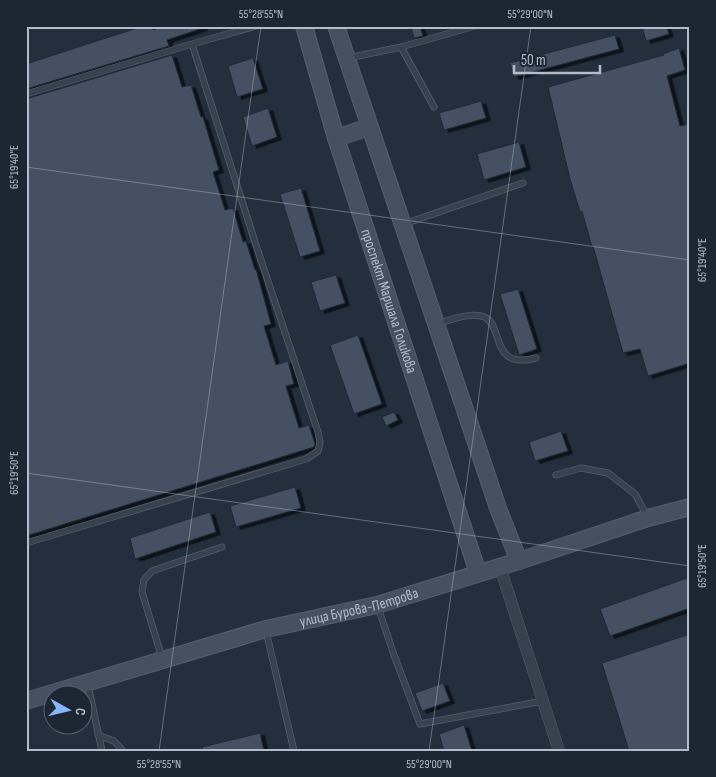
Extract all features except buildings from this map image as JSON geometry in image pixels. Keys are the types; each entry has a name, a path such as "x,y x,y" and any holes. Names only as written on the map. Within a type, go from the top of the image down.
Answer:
{"main road":[{"name":"проспект Маршала Голикова","path":"304,26 336,138 478,573"},
{"path":"336,26 496,502 519,561"},
{"path":"336,138 369,127"},
{"name":"улица Бурова-Петрова","path":"26,701 266,629 377,605 519,561 648,518 690,507"}],"street":[{"path":"500,567 559,751"}],"lane":[{"path":"26,94 256,26"},
{"path":"348,58 402,47 475,26"},
{"path":"26,543 306,459 318,451 320,442 318,432 192,44"},
{"path":"402,47 434,107"},
{"path":"402,224 523,183"},
{"path":"436,324 465,317 481,316 490,321 502,349 509,358 522,362 536,358"},
{"path":"556,475 581,468 608,473 635,494 648,518"},
{"path":"162,660 142,592 144,580 152,571 222,547"},
{"path":"377,605 420,724 543,701"},
{"path":"266,629 294,751"},
{"path":"88,683 102,751"},
{"path":"98,734 114,742 123,751"}]}
